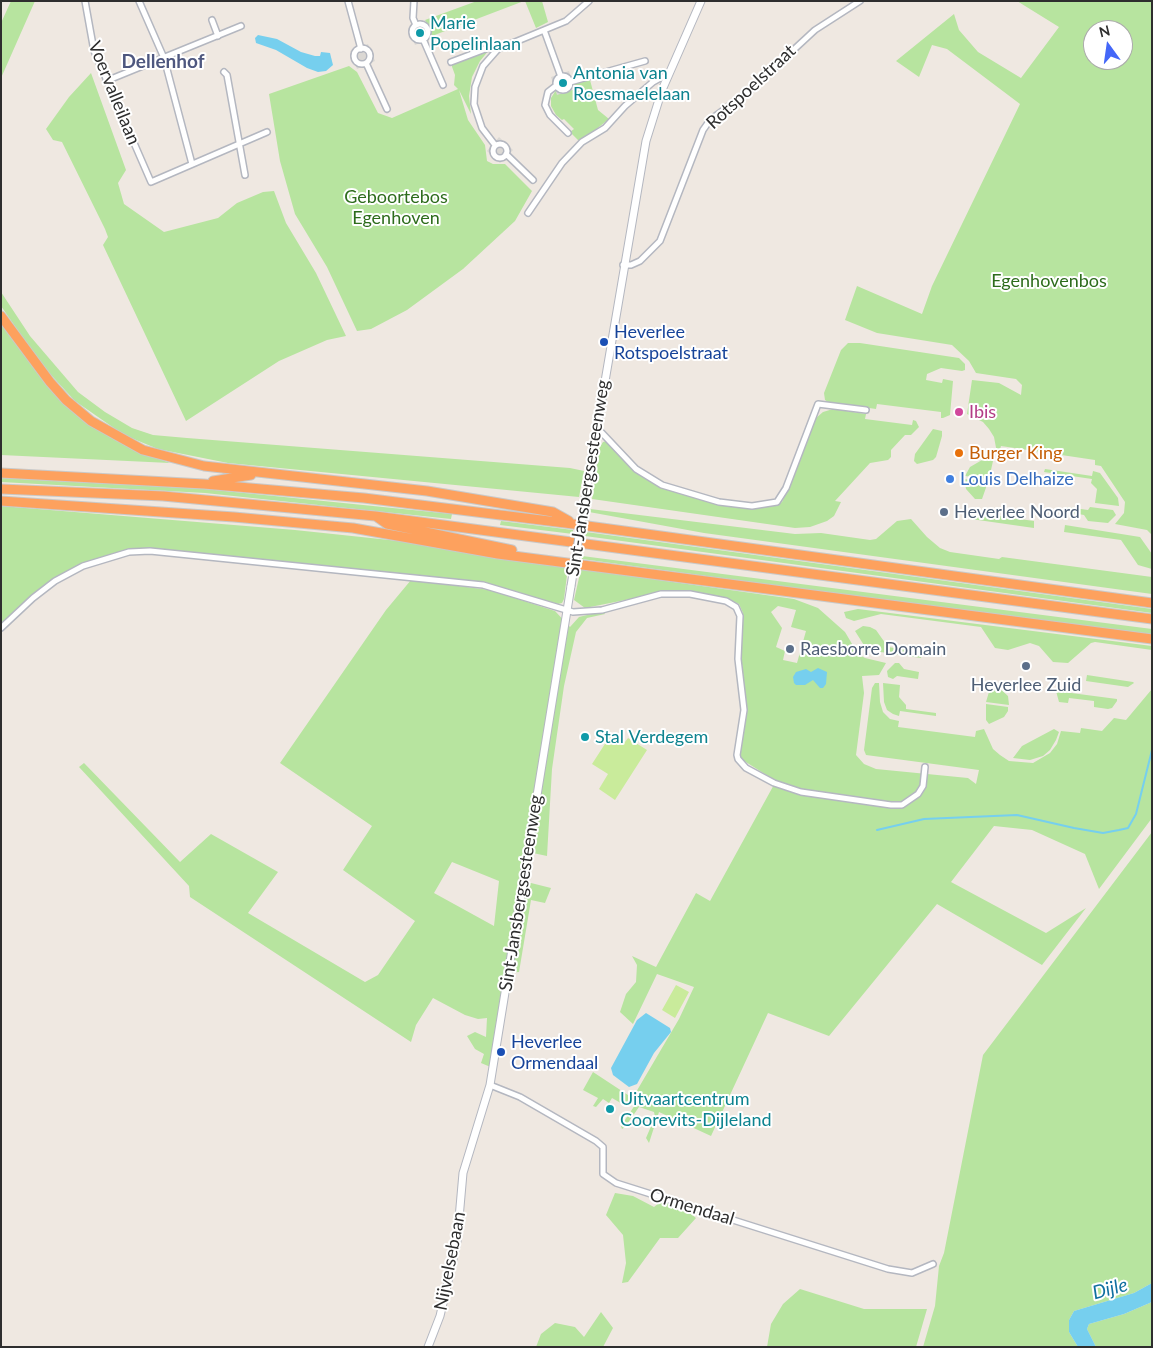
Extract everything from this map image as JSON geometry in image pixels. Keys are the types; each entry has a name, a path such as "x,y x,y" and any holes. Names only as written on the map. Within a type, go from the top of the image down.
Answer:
{"highway":[{"path":"1,316 45,376 66,400 91,421 143,450 170,459 204,466 427,491 552,512 573,524"},
{"path":"1,473 204,484 364,498 573,524 1152,603"},
{"path":"204,484 235,476 269,474"},
{"path":"1,489 163,496 375,516 1152,619"},
{"path":"1,501 301,523 362,530 498,554 553,559 1152,639"},
{"path":"375,516 387,524 553,559"}],"main road":[{"name":"Sint-Jansbergsesteenweg","path":"463,1173 490,1085 623,265 646,141 667,79 701,1"},
{"name":"Nijvelsebaan","path":"428,1347 440,1316 450,1273 456,1241 463,1173"}],"street":[{"name":"Voervalleilaan","path":"85,1 94,51 151,182 192,164"},
{"path":"139,1 164,58 192,164 267,132"},
{"path":"348,1 361,49"},
{"path":"414,1 413,18 416,25"},
{"path":"452,62 488,48 498,48 544,30 577,14 590,1"},
{"name":"Rotspoelstraat","path":"623,265 631,265 640,261 660,241 703,130 710,120 748,92 815,30 860,1"},
{"path":"212,20 218,36"},
{"path":"416,25 422,25 426,28 427,33 423,39"},
{"path":"416,25 413,28 412,35 418,40 423,39"},
{"path":"106,81 241,26"},
{"path":"544,30 562,77"},
{"path":"423,39 443,85"},
{"path":"495,145 479,123 474,96 478,76 498,48"},
{"path":"361,49 367,50 370,55 366,63 361,64 355,60 356,52 361,49"},
{"path":"570,82 646,60"},
{"path":"366,63 387,109"},
{"path":"224,72 227,75 245,175"},
{"path":"568,133 550,115 545,105 548,92 556,85 557,80 566,77 570,82"},
{"path":"528,213 562,163 582,142 605,128 653,82 662,77 667,79"},
{"path":"556,85 564,90 568,88 570,82"},
{"path":"495,145 505,145 506,154 533,180"},
{"path":"495,145 492,149 495,156 500,158 506,154"},
{"path":"602,432 636,469 662,485 719,502 752,506 777,502 786,488 818,404 866,410"},
{"path":"1,628 33,598 55,581 83,566 116,554 150,551 483,585 573,612 602,610 633,600 676,592 711,597 726,601 736,608 740,616 738,659 744,710 737,750 738,759 746,768 774,783 819,795 891,805 902,805 911,800 924,786 925,768"},
{"name":"Ormendaal","path":"490,1085 520,1096 601,1144 604,1155 602,1170 616,1183 888,1269 912,1273 933,1264"}],"green space":[{"path":"11,1 35,1 1,78 1,23"},
{"path":"477,1 524,1 432,36 425,20"},
{"path":"525,1 542,1 548,22 536,28"},
{"name":"Egenhovenbos","path":"1017,1 1152,1 1152,535 1147,530 1115,524 1124,513 1125,502 1101,466 1095,465 1095,460 1001,446 999,453 997,453 994,437 989,429 983,422 967,414 972,380 999,383 1021,395 1022,385 1016,379 976,373 969,361 952,345 877,333 845,320 857,286 922,314 932,286 1020,104 947,49 932,45 919,77 896,61 954,14 959,30 978,52 1021,78 1059,27"},
{"name":"Geboortebos Egenhoven","path":"489,50 480,61 472,77 469,96 471,114 459,90 468,120 485,145 487,161 493,164 505,164 532,191 515,221 463,269 407,310 371,329 357,331 327,267 295,214 280,161 269,94 349,66 357,72 378,113 392,118 458,89 454,85 455,75 451,64"},
{"name":"Geboortebos Egenhoven","path":"91,73 126,170 118,183 124,204 164,232 218,218 237,203 263,192 274,191 286,223 316,273 346,336 327,340 279,361 186,421 103,245 108,237 105,229 62,142 53,140 46,129 69,97"},
{"path":"590,80 598,110 609,119 580,142 570,132 574,129 564,119 562,120 556,115 551,106 551,98 556,90 558,94 575,89 574,84"},
{"path":"1,292 30,336 78,392 105,412 132,428 153,435 570,468 584,471 579,497 228,463 158,449 124,435 75,401 41,364 1,306"},
{"path":"1,323 55,394 75,413 99,430 146,454 170,463 1,455"},
{"path":"848,343 860,343 959,358 965,364 965,370 941,368 927,374 926,380 942,383 943,379 953,381 950,415 941,418 941,412 877,404 876,409 825,400 824,393 841,350"},
{"path":"833,409 866,414 865,419 912,425 913,420 916,421 919,427 911,435 905,435 891,450 891,457 888,460 870,463 835,501 841,502 834,516 827,521 810,527 795,528 592,499 599,448 603,442 607,441 639,475 661,488 719,505 758,508 773,506 782,502 793,479 816,418 823,412"},
{"path":"933,429 942,431 936,457 933,460 917,464 914,461 915,454"},
{"path":"989,456 993,461 989,479 965,476 970,467"},
{"path":"1045,469 1092,476 1093,471 1100,473 1118,498 1119,506 1095,503 1097,489 1091,483 1092,479 1044,472"},
{"path":"1,478 205,489 452,514 451,519 205,493 1,482"},
{"path":"964,479 988,482 982,499 975,499 966,489"},
{"path":"1,506 295,530 399,541 568,567 564,599 562,603 558,604 484,583 172,551 131,549 82,563 52,580 32,595 1,625"},
{"path":"1067,507 1088,510 1090,507 1113,510 1116,515 1108,523 1088,521 1084,515 1067,512"},
{"path":"590,509 795,534 821,533 870,540 876,539 897,521 911,519 940,548 950,552 1152,577 1152,594 704,533 589,512"},
{"path":"977,513 1034,521 1034,528 971,519"},
{"path":"501,521 573,530 573,534 500,525"},
{"path":"1065,525 1140,537 1152,554 1152,569 1138,565 1121,540 1064,532"},
{"path":"586,532 1152,609 1152,613 585,536"},
{"path":"582,556 1152,629 1152,637 582,559"},
{"path":"581,569 794,599 818,608 845,632 858,654 865,658 886,663 879,675 862,676 864,693 856,755 864,764 876,769 968,778 976,784 979,770 866,755 864,750 872,688 875,683 879,683 880,702 883,712 890,719 899,721 898,727 975,737 976,731 984,729 993,749 1000,755 1009,761 1033,763 1050,753 1057,744 1061,731 1080,733 1081,728 1102,731 1114,718 1126,720 1152,689 1152,818 1099,889 1085,854 1032,830 994,826 951,882 1046,933 1086,908 1042,965 937,904 829,1036 768,1013 711,1136 659,1112 649,1143 646,1138 655,1117 654,1112 639,1107 625,1127 622,1129 621,1126 637,1102 632,1099 679,1019 694,987 657,974 633,1024 620,1012 626,994 636,982 637,965 632,956 656,967 696,893 710,901 776,781 741,759 740,750 747,710 741,655 743,613 739,604 723,597 676,590 585,608 574,600","holes":["778,606 796,610 791,627 806,631 797,663 783,660 785,651 776,647 782,628 771,612"]},
{"path":"411,580 490,590 555,611 570,627 579,617 603,611 605,614 587,618 576,632 564,686 552,769 547,856 533,853 527,882 551,888 545,903 531,900 519,972 508,973 493,1068 481,1063 484,1054 475,1049 467,1036 475,1032 486,1037 487,1018 478,1019 465,1015 433,998 416,1025 411,1042 190,897 189,886 79,767 84,763 180,862 211,834 278,872 248,913 365,982 378,975 415,921 343,870 372,826 280,763 386,610","holes":["452,862 499,881 494,926 434,893"]},
{"path":"858,609 1152,646 1152,650 1095,642 1091,643 1068,663 1053,662 1039,646 1030,643 1008,650 995,648 981,627 881,614 854,621 846,618 844,612"},
{"path":"863,626 876,630 888,647 922,652 921,658 867,650 855,631"},
{"path":"895,663 899,663 904,669 919,672 918,679 897,676 893,679 888,677 887,671"},
{"path":"1087,675 1134,683 1128,687 1086,681"},
{"path":"883,683 900,685 899,697 906,705 906,709 936,713 936,716 900,711 899,716 893,714 887,710 884,702"},
{"path":"995,684 1008,696 1009,705 986,702 991,685"},
{"path":"1056,691 1117,699 1117,701 1112,708 1108,709 1094,707 1094,701 1069,698 1068,703 1059,702"},
{"path":"986,704 1008,707 1008,711 1004,717 989,724 986,720"},
{"path":"1054,729 1059,732 1056,740 1050,750 1043,756 1030,760 1013,758 1022,746"},
{"path":"612,733 625,742 628,738 647,750 615,800 599,789 608,774 592,764"},
{"path":"1152,832 1152,1283 1134,1293 1074,1311 1069,1320 1069,1332 1078,1347 923,1347 935,1306 939,1266 944,1253 983,1055"},
{"path":"676,985 689,992 675,1018 662,1010"},
{"path":"593,1072 631,1097 626,1106 612,1098 609,1103 603,1099 596,1107 593,1106 598,1098 583,1090"},
{"path":"615,1193 633,1196 654,1207 664,1199 677,1203 696,1218 678,1238 660,1238 628,1282 622,1283 626,1263 623,1235 606,1215"},
{"path":"800,1289 864,1309 927,1309 916,1347 767,1347 771,1324 783,1304"},
{"path":"1152,1302 1152,1347 1096,1347 1087,1329 1089,1324 1124,1314"},
{"path":"601,1312 613,1328 603,1347 536,1347 541,1334 555,1323 575,1327 584,1337"}],"shaded area":[{"name":"Marie Popelinlaan","path":"425,20 432,38 415,45 408,28"},
{"path":"368,44 375,61 357,69 350,51"},
{"name":"Antonia van Roesmaelelaan","path":"569,71 575,89 557,95 551,77"},
{"path":"499,137 513,150 500,163 487,151"}],"water":[{"path":"258,35 277,39 301,52 315,56 320,56 321,52 330,53 333,65 326,71 318,72 307,68 276,50 256,43 255,38"},
{"path":"818,668 827,672 826,684 823,688 820,688 813,680 805,685 796,685 794,683 793,677 796,672 806,669 811,672"},
{"path":"646,1013 670,1028 671,1032 654,1053 637,1084 629,1087 613,1075 611,1068 637,1020"},
{"path":"1152,1283 1152,1302 1124,1314 1089,1324 1087,1329 1096,1347 1078,1347 1069,1332 1069,1320 1074,1311 1134,1293"}],"waterway":[{"path":"877,830 924,819 1017,815 1103,833 1128,828 1136,814 1152,750"}],"place":[{"name":"Marie Popelinlaan","path":"420,33"},
{"name":"Antonia van Roesmaelelaan","path":"563,83"},
{"name":"Heverlee Rotspoelstraat","path":"604,342"},
{"name":"Ibis","path":"959,412"},
{"name":"Burger King","path":"959,453"},
{"name":"Louis Delhaize","path":"950,479"},
{"name":"Heverlee Noord","path":"944,512"},
{"name":"Raesborre Domain","path":"790,649"},
{"name":"Heverlee Zuid","path":"1026,666"},
{"name":"Stal Verdegem","path":"585,737"},
{"name":"Heverlee Ormendaal","path":"501,1052"},
{"name":"Uitvaartcentrum Coorevits-Dijleland","path":"610,1109"}],"district":[{"name":"Dellenhof","path":"163,62"}],"water label":[{"name":"Dijle","path":"1110,1289"}]}
